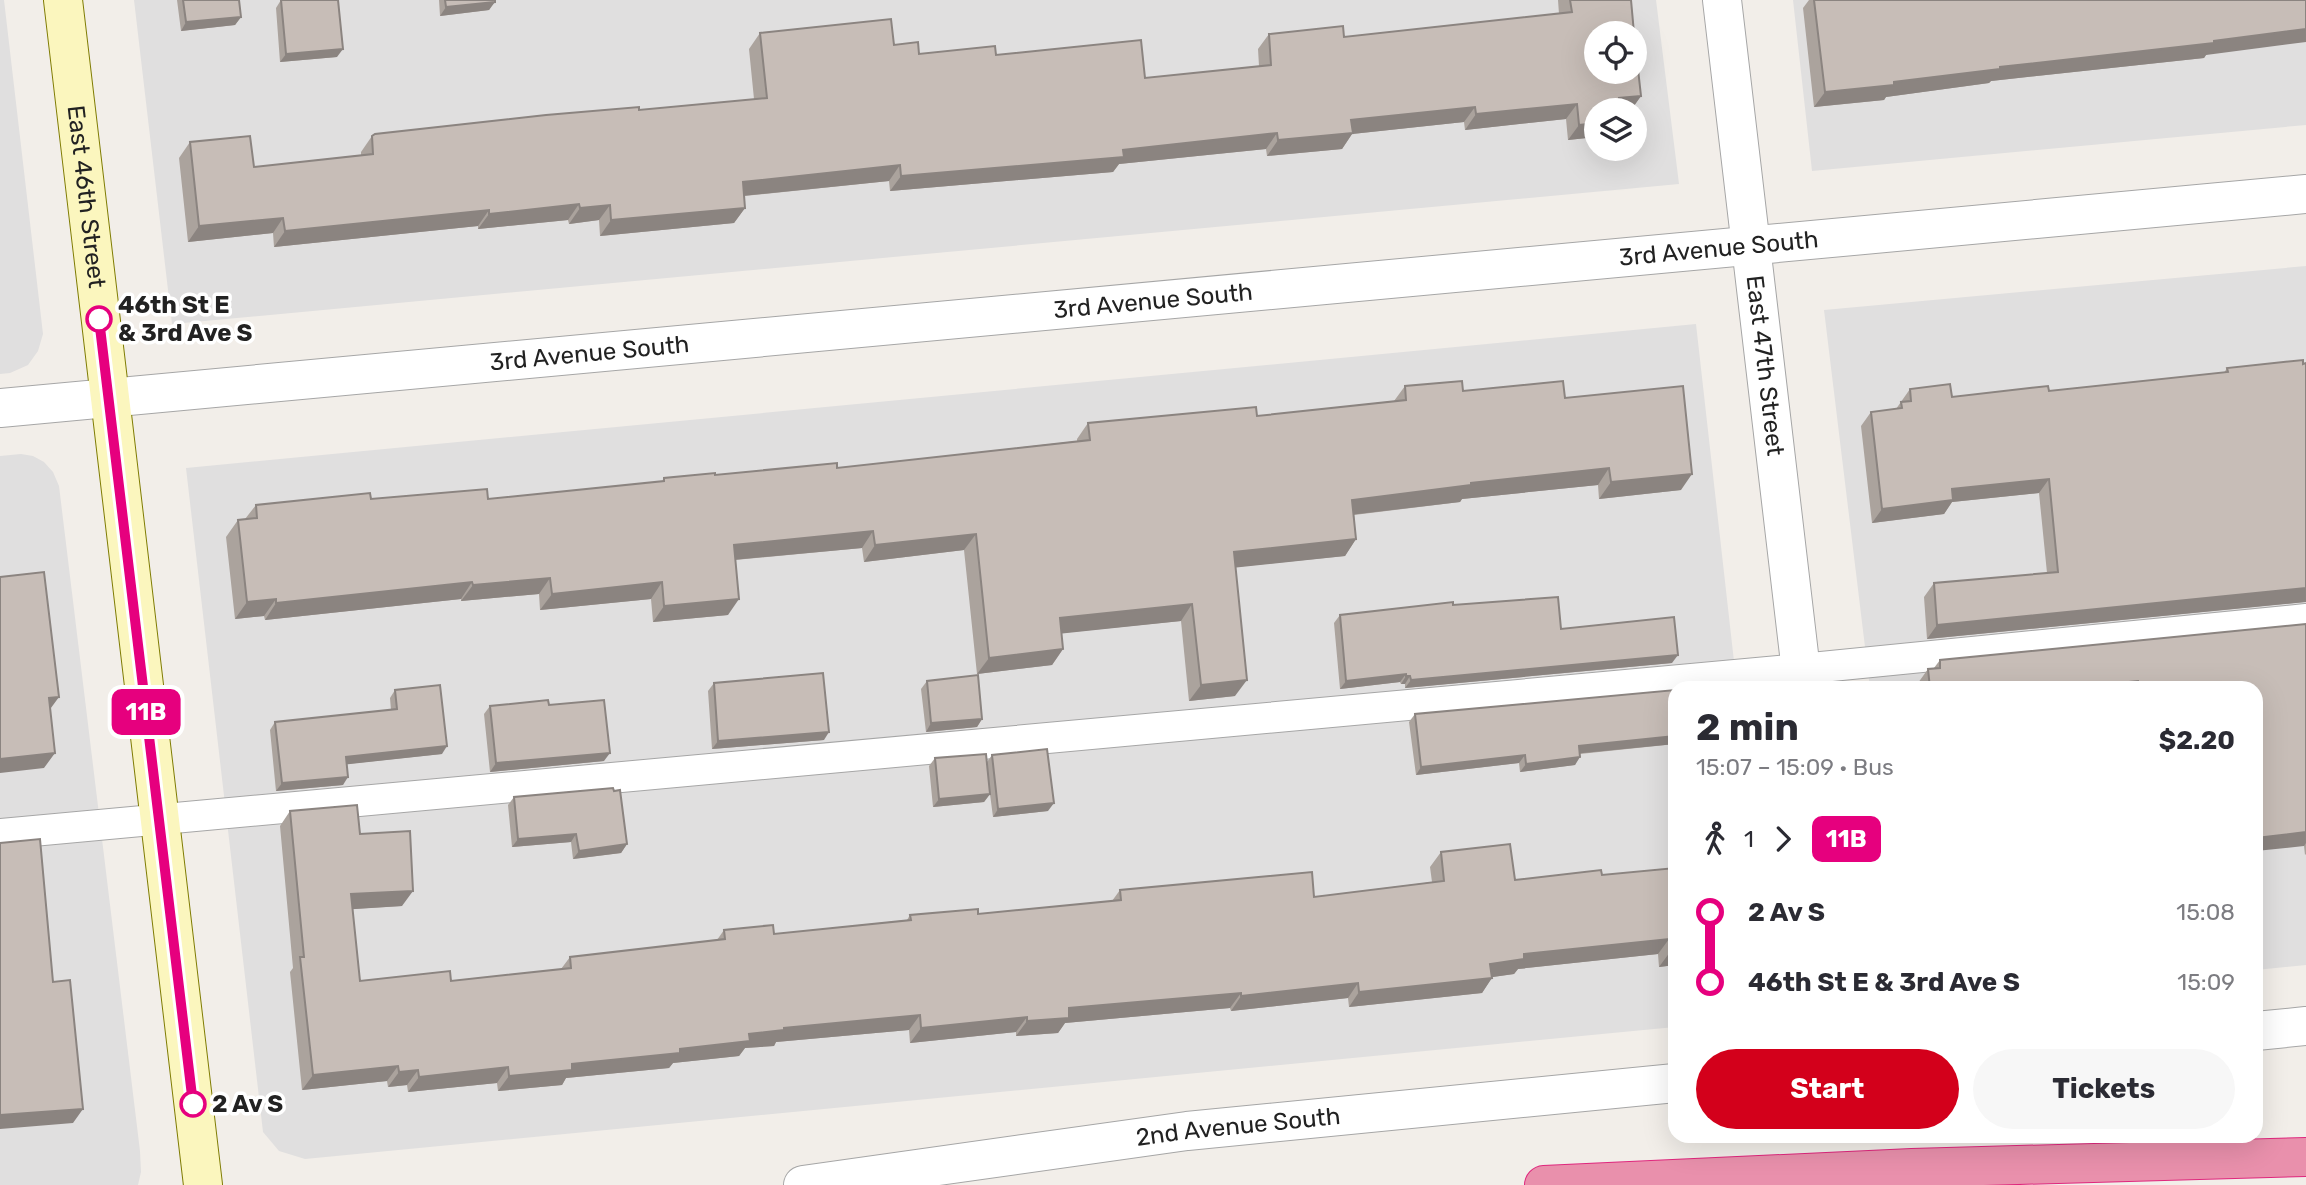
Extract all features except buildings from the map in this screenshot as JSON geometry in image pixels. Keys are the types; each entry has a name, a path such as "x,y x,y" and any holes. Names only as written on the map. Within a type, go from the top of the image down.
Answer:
{"highway":[{"path":"1544,1185 1926,1167 2306,1157"}],"main road":[{"name":"East 46th Street","path":"62,0 203,1185"}],"street":[{"name":"East 47th Street","path":"1722,0 1802,678"},
{"name":"3rd Avenue South","path":"0,408 2306,194"},
{"path":"2263,1030 2306,1026"},
{"name":"2nd Avenue South","path":"803,1185 1187,1132 1668,1084"}],"lane":[{"path":"1767,681 2306,619"},
{"path":"0,834 1668,690"}],"shaded area":[{"path":"0,0 4,0 43,334 38,351 28,365 10,373 0,374"},
{"path":"134,0 1656,0 1679,184 172,324"},
{"path":"1793,0 2306,0 2306,125 1812,171"},
{"path":"2306,266 2306,965 2263,969 2263,681 1869,681 1824,310"},
{"path":"1696,324 1736,681 1668,681 1668,1028 305,1159 279,1151 263,1132 186,468"},
{"path":"21,454 44,462 53,472 59,486 140,1151 141,1172 138,1185 0,1185 0,456"}],"bus line":[{"name":"11B","path":"99,319 193,1104"}],"place":[{"name":"46th St E & 3rd Ave S","path":"99,319"},
{"name":"2 Av S","path":"193,1104"}]}
